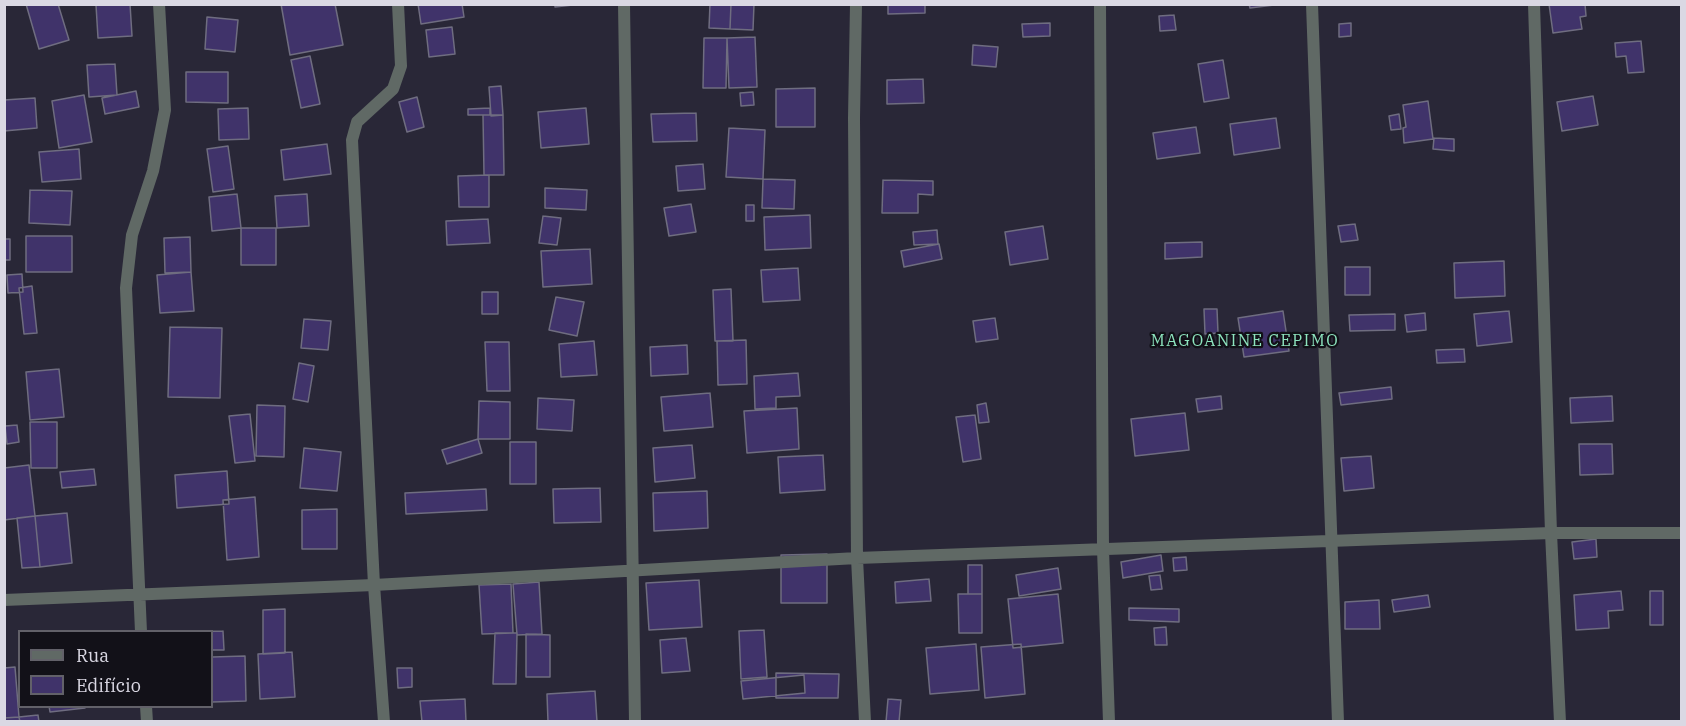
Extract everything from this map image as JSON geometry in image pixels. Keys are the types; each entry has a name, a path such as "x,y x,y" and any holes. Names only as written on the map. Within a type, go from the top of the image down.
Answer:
{"street":[{"path":"141,630 126,288 132,235 153,171 165,110 159,4"},
{"path":"384,722 374,585 352,140 357,122 393,89 401,66 398,4"},
{"path":"624,4 635,722"},
{"path":"856,4 854,130 857,558 865,722"},
{"path":"1100,4 1103,549 1109,722"},
{"path":"1312,4 1338,722"},
{"path":"1534,4 1551,533 1560,722"},
{"path":"4,600 374,585 857,558 1551,533 1682,533"}],"building":[{"path":"26,4 58,4 69,40 39,49"},
{"path":"130,4 132,36 98,38 96,5"},
{"path":"281,4 335,4 343,45 290,55"},
{"path":"418,4 462,4 464,17 421,24"},
{"path":"555,4 582,4 555,7"},
{"path":"710,4 731,4 730,29 709,28"},
{"path":"731,4 754,4 753,30 730,29"},
{"path":"888,4 925,4 925,13 888,14"},
{"path":"1249,4 1274,4 1274,5 1250,8"},
{"path":"1549,4 1585,4 1586,16 1580,17 1582,29 1553,33"},
{"path":"1174,15 1176,30 1160,31 1159,16"},
{"path":"207,17 238,20 235,52 205,49"},
{"path":"1050,23 1050,36 1023,37 1022,24"},
{"path":"1351,23 1351,36 1339,37 1339,24"},
{"path":"452,27 455,54 429,57 426,30"},
{"path":"755,37 757,87 729,88 727,38"},
{"path":"704,38 727,38 726,88 703,88"},
{"path":"1641,41 1644,72 1628,73 1626,56 1616,57 1615,43"},
{"path":"973,45 998,47 996,67 972,65"},
{"path":"310,56 320,104 301,108 291,60"},
{"path":"1223,60 1229,98 1204,102 1198,64"},
{"path":"115,64 117,95 89,97 87,65"},
{"path":"186,72 228,72 228,103 186,102"},
{"path":"923,79 924,103 887,104 887,80"},
{"path":"501,86 503,115 491,116 489,87"},
{"path":"815,88 815,127 776,127 776,89"},
{"path":"136,91 139,107 105,114 102,98"},
{"path":"753,92 754,105 741,106 740,93"},
{"path":"84,95 92,142 59,148 52,101"},
{"path":"1593,96 1598,125 1562,131 1557,102"},
{"path":"417,97 424,127 407,132 399,102"},
{"path":"35,98 37,128 4,131 4,100"},
{"path":"1428,101 1433,139 1404,143 1403,128 1406,127 1403,105"},
{"path":"248,108 249,139 219,140 218,109"},
{"path":"490,108 490,115 468,115 468,109"},
{"path":"586,108 589,144 541,148 538,112"},
{"path":"696,113 697,141 653,142 651,114"},
{"path":"1399,114 1401,129 1391,130 1389,116"},
{"path":"483,115 503,115 504,175 484,175"},
{"path":"1276,118 1280,148 1234,155 1230,124"},
{"path":"1196,127 1200,153 1157,159 1153,133"},
{"path":"729,128 765,130 763,179 726,177"},
{"path":"1434,138 1454,139 1454,151 1433,149"},
{"path":"327,144 331,174 284,180 281,150"},
{"path":"228,146 234,189 213,192 207,149"},
{"path":"79,149 81,179 42,182 39,152"},
{"path":"703,164 705,189 678,191 676,166"},
{"path":"489,175 489,207 459,207 458,176"},
{"path":"763,179 795,180 794,209 762,208"},
{"path":"883,180 933,181 933,195 918,194 918,213 882,213"},
{"path":"545,188 587,190 586,210 545,208"},
{"path":"30,190 72,191 70,225 29,223"},
{"path":"237,194 241,228 212,231 209,197"},
{"path":"307,194 309,226 277,228 275,196"},
{"path":"691,204 696,232 669,236 664,208"},
{"path":"746,205 754,205 754,221 746,221"},
{"path":"810,215 811,248 765,250 764,217"},
{"path":"543,216 561,218 557,245 539,243"},
{"path":"488,219 490,243 447,245 446,221"},
{"path":"1355,224 1358,240 1341,242 1338,226"},
{"path":"1043,226 1048,259 1010,265 1005,232"},
{"path":"241,228 276,228 276,265 241,265"},
{"path":"937,230 938,244 914,245 913,232"},
{"path":"26,236 72,236 72,272 26,272"},
{"path":"190,237 191,272 165,273 164,238"},
{"path":"4,239 10,239 10,260 4,260"},
{"path":"1202,242 1202,257 1165,259 1165,243"},
{"path":"939,244 942,259 904,267 901,251"},
{"path":"590,249 592,284 543,287 541,251"},
{"path":"1504,261 1505,296 1455,298 1454,263"},
{"path":"1345,267 1370,267 1370,295 1345,295"},
{"path":"798,268 800,300 763,302 761,270"},
{"path":"191,272 194,311 160,313 157,275"},
{"path":"22,274 23,292 8,293 7,275"},
{"path":"32,286 37,333 24,334 19,288"},
{"path":"731,289 733,341 715,341 713,290"},
{"path":"482,292 498,292 498,314 482,314"},
{"path":"556,297 584,302 577,336 549,330"},
{"path":"1204,309 1217,309 1218,333 1205,334"},
{"path":"1283,311 1289,351 1244,357 1238,318"},
{"path":"1509,311 1512,342 1477,346 1474,314"},
{"path":"1425,313 1426,330 1407,332 1405,315"},
{"path":"1395,314 1395,330 1350,331 1349,315"},
{"path":"995,318 998,339 976,342 973,321"},
{"path":"304,319 331,321 328,350 301,348"},
{"path":"170,327 222,328 220,398 168,397"},
{"path":"746,340 747,384 718,385 717,341"},
{"path":"594,341 597,375 561,377 559,344"},
{"path":"485,342 509,342 510,391 487,391"},
{"path":"687,345 688,374 651,376 650,347"},
{"path":"1464,349 1465,362 1437,363 1436,350"},
{"path":"299,363 314,366 308,402 293,399"},
{"path":"59,369 64,417 30,420 26,372"},
{"path":"798,373 800,396 776,397 776,408 755,409 754,376"},
{"path":"1391,387 1392,399 1341,405 1339,393"},
{"path":"710,393 713,427 664,431 661,397"},
{"path":"1221,396 1222,409 1198,412 1196,399"},
{"path":"1612,396 1613,421 1571,423 1570,398"},
{"path":"538,398 574,400 572,431 537,429"},
{"path":"479,401 510,402 510,439 478,439"},
{"path":"986,403 989,422 979,423 977,405"},
{"path":"257,405 285,406 284,457 256,456"},
{"path":"797,408 799,449 747,453 744,411"},
{"path":"1185,413 1189,450 1135,456 1131,419"},
{"path":"250,414 255,461 235,463 229,416"},
{"path":"975,415 981,459 963,462 956,417"},
{"path":"30,422 57,422 57,468 31,468"},
{"path":"17,425 19,442 7,444 5,426"},
{"path":"478,439 482,453 447,464 442,450"},
{"path":"510,442 536,442 536,484 510,484"},
{"path":"1579,444 1612,444 1613,474 1580,475"},
{"path":"692,445 695,478 655,482 653,448"},
{"path":"304,448 341,452 337,491 300,488"},
{"path":"823,455 825,490 780,493 778,457"},
{"path":"1371,456 1374,488 1344,491 1341,458"},
{"path":"29,465 35,516 4,520 4,468"},
{"path":"94,469 96,485 62,488 60,472"},
{"path":"227,471 229,504 177,508 175,475"},
{"path":"600,488 601,522 554,523 553,489"},
{"path":"486,489 487,510 406,514 405,493"},
{"path":"707,491 708,528 654,531 653,493"},
{"path":"255,497 259,557 227,560 223,500"},
{"path":"337,509 337,549 302,549 302,510"},
{"path":"67,513 72,563 40,567 35,516"},
{"path":"35,516 40,567 22,568 17,518"},
{"path":"1596,539 1597,557 1574,559 1572,542"},
{"path":"827,554 827,603 781,603 781,555"},
{"path":"1161,555 1163,571 1123,578 1121,562"},
{"path":"1186,557 1187,570 1174,571 1173,558"},
{"path":"968,565 982,565 982,594 968,594"},
{"path":"1058,568 1061,589 1019,596 1016,575"},
{"path":"1160,575 1162,589 1151,590 1149,576"},
{"path":"929,579 931,601 896,603 895,582"},
{"path":"699,580 702,627 649,630 646,583"},
{"path":"539,582 542,634 517,635 513,584"},
{"path":"511,584 513,633 482,634 479,585"},
{"path":"1621,591 1623,610 1608,611 1609,628 1576,630 1574,595"},
{"path":"1650,591 1663,591 1663,625 1650,625"},
{"path":"958,594 982,594 982,633 959,633"},
{"path":"1058,594 1063,643 1013,648 1008,599"},
{"path":"1428,595 1430,607 1394,612 1392,600"},
{"path":"1379,600 1380,629 1345,629 1345,602"},
{"path":"1129,608 1179,609 1179,622 1129,620"},
{"path":"285,609 285,653 263,654 263,610"},
{"path":"1166,627 1167,645 1155,645 1154,628"},
{"path":"764,630 767,677 741,679 739,631"},
{"path":"213,631 223,631 224,650 213,650"},
{"path":"495,633 517,633 516,684 493,684"},
{"path":"526,634 550,635 550,677 526,677"},
{"path":"686,638 690,671 662,673 660,640"},
{"path":"976,644 979,690 930,694 926,648"},
{"path":"1021,644 1025,694 985,698 981,647"},
{"path":"292,652 295,697 260,699 258,654"},
{"path":"245,656 246,701 213,702 213,657"},
{"path":"15,667 19,717 4,718 4,668"},
{"path":"397,668 412,668 412,687 398,688"},
{"path":"776,673 839,674 838,698 776,698"},
{"path":"804,675 805,693 743,699 741,681"},
{"path":"595,691 597,722 548,722 547,694"},
{"path":"465,699 466,722 422,722 420,701"},
{"path":"888,699 901,700 899,722 886,722"},
{"path":"49,708 85,708 50,712"},
{"path":"38,715 39,722 20,722 19,717"},
{"path":"19,717 20,722 4,722 4,718"}],"district":[{"name":"MAGOANINE CEPIMO","path":"1245,341"}]}
